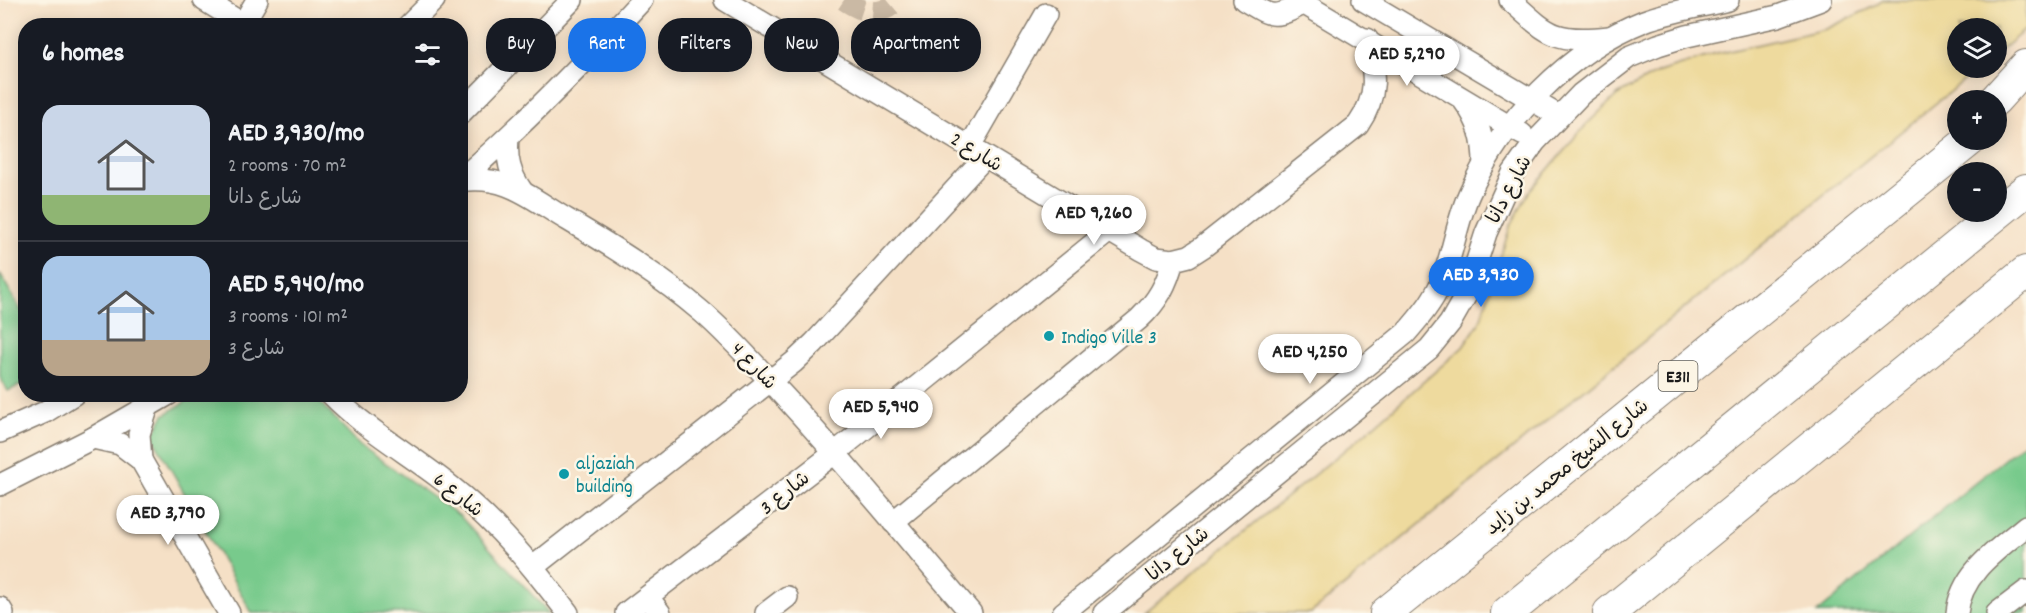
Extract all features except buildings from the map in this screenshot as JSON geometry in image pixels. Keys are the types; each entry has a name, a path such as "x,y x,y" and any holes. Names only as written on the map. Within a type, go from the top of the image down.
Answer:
{"highway":[{"path":"2004,90 2026,66"},
{"path":"2007,111 2026,96"},
{"path":"1937,166 1951,150"},
{"name":"شارع الشيخ محمد بن زايد","path":"1386,613 1957,150"},
{"path":"1507,613 2026,190"},
{"path":"1609,613 2026,272"}],"street":[{"path":"204,0 234,18"},
{"path":"248,18 257,0"},
{"path":"416,18 434,0"},
{"path":"468,106 572,0"},
{"path":"468,173 508,138 585,63 642,0"},
{"name":"شارع 2","path":"725,0 1108,232 1156,258 1173,260"},
{"path":"1244,0 1274,15 1283,15 1301,2 1535,142"},
{"path":"1510,0 1546,31 1560,37 1574,40 1613,37"},
{"name":"شارع دانا","path":"1063,613 1406,333 1425,311 1440,285 1450,258 1457,225 1484,164 1510,127 1533,100 1566,69 1613,37 1643,22 1675,11 1728,0"},
{"name":"شارع دانا","path":"1104,613 1429,349 1450,323 1466,295 1486,232 1513,173 1535,142 1581,94 1629,57 1658,45 1778,16 1821,0"},
{"path":"1377,3 1559,116"},
{"path":"533,567 770,381 814,343 978,152 1046,14"},
{"path":"893,522 1146,313 1162,292 1173,260 1189,256 1203,247 1359,125 1368,111 1373,95 1374,79 1366,39"},
{"path":"1461,98 1472,112 1480,129 1484,146 1484,164"},
{"path":"508,138 509,166 514,180 522,191"},
{"name":"شارع 4","path":"468,179 492,180 522,191 626,254 665,282 731,339 836,452 971,613"},
{"name":"شارع 3","path":"626,613 654,605 836,452 1108,232"},
{"path":"0,432 45,412 61,402"},
{"path":"0,485 93,438 157,402"},
{"name":"شارع 6","path":"340,402 362,423 452,486 478,508 502,531 533,567 568,613"},
{"path":"141,460 139,434 147,409"},
{"path":"93,438 120,444 141,460 229,613"},
{"path":"1957,613 1964,588 1975,570 2026,526"},
{"path":"1997,613 2026,591"},
{"path":"766,613 787,597"},
{"path":"0,608 3,613"}],"green space":[{"path":"0,274 18,305 18,386 8,391 0,377"},
{"path":"185,402 320,402 360,445 460,516 549,613 252,613 152,436 164,415"},
{"path":"2026,441 2026,613 1817,613"}],"sand":[{"path":"1883,0 2026,0 2026,29 2007,45 2007,18 1947,18 1947,78 1967,78 1952,90 1947,90 1947,94 1311,613 1144,613 1357,440 1463,347 1480,322 1510,227 1529,192 1586,125 1617,95 1659,72 1716,54 1826,29"}],"tunnel":[{"path":"844,0 871,12 885,10 897,0"}],"place":[{"name":"Indigo Ville 3","path":"1049,336"},
{"name":"aljaziah building","path":"564,474"}]}
